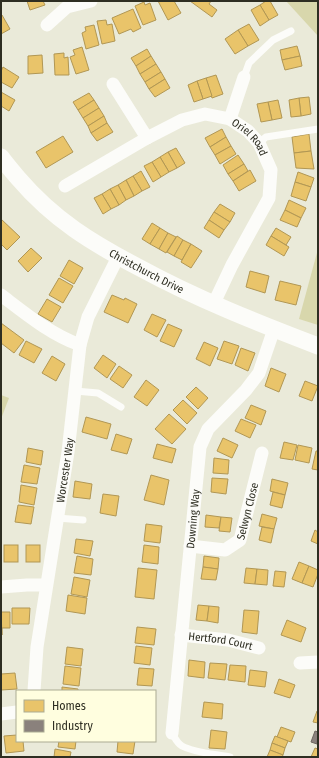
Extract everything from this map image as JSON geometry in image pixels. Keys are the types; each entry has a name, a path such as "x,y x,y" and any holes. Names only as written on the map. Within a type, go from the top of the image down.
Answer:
{"street":[{"path":"47,25 67,7 91,1"},
{"path":"230,119 244,77"},
{"path":"113,84 147,138"},
{"name":"Oriel Road","path":"65,186 147,138 182,120 205,114 230,119 248,130 259,143 271,170 269,198 232,265 214,304"},
{"name":"Christchurch Drive","path":"1,157 28,190 54,214 84,237 179,289 318,346"},
{"name":"Worcester Way","path":"34,690 37,647 68,452 80,345 88,317 118,256"},
{"path":"1,295 38,323 64,339 80,345"},
{"name":"Downing Way","path":"172,733 200,447 208,429 246,390 259,373 274,329"},
{"name":"Selwyn Close","path":"190,546 225,550 240,540 262,453"},
{"path":"1,587 27,585 46,586"},
{"name":"Hertford Court","path":"181,635 228,640 259,648"},
{"path":"300,663 318,662"},
{"path":"1,714 16,712"}],"lane":[{"path":"244,77 250,63 273,40 291,31"},
{"path":"259,143 266,136 318,129"},
{"path":"75,392 98,393 120,407"},
{"path":"57,518 83,520"},
{"path":"172,733 177,742 182,746 198,751 230,757"}],"green space":[{"path":"286,1 318,1 318,36"},
{"path":"318,249 318,325 299,319"},
{"path":"1,395 9,398 1,419"}],"building: Homes":[{"path":"27,1 43,1 45,5 30,10"},
{"path":"158,1 174,1 181,13 168,20"},
{"path":"190,1 211,1 209,4 217,10 212,17"},
{"path":"266,1 270,1 278,15 269,20 260,5"},
{"path":"144,2 145,5 150,3 156,20 143,25 135,6"},
{"path":"260,5 269,20 260,26 251,10"},
{"path":"133,9 141,28 133,32 131,29 119,34 112,18"},
{"path":"2,15 10,29 1,34 1,16"},
{"path":"106,20 107,25 112,24 115,41 102,44 97,21"},
{"path":"249,24 259,40 248,46 238,30"},
{"path":"94,25 99,45 86,49 82,33 86,31 85,27"},
{"path":"238,30 248,46 235,54 225,39"},
{"path":"297,46 300,56 282,60 280,50"},
{"path":"82,47 89,70 76,74 70,57 75,55 73,50"},
{"path":"147,49 151,56 136,66 131,58"},
{"path":"64,53 64,58 68,57 69,75 55,75 54,54"},
{"path":"42,55 43,73 28,74 28,56"},
{"path":"151,56 156,64 140,74 136,66"},
{"path":"300,56 302,66 285,70 282,60"},
{"path":"156,64 161,72 145,82 140,74"},
{"path":"3,67 19,77 12,88 1,82 1,71"},
{"path":"161,72 165,79 149,89 145,82"},
{"path":"216,75 223,94 212,98 206,78"},
{"path":"206,78 212,96 203,99 197,81"},
{"path":"165,79 170,88 155,97 149,89"},
{"path":"197,81 203,99 194,102 188,85"},
{"path":"1,92 15,100 9,111 1,106"},
{"path":"89,93 94,100 78,110 73,102"},
{"path":"309,97 311,114 301,116 299,98"},
{"path":"299,98 301,116 291,117 289,100"},
{"path":"94,100 99,108 83,118 78,110"},
{"path":"278,100 282,118 272,120 268,102"},
{"path":"268,102 272,120 261,122 257,104"},
{"path":"99,108 104,116 88,126 83,118"},
{"path":"104,116 107,123 91,133 88,126"},
{"path":"107,123 113,132 97,141 91,133"},
{"path":"222,129 226,137 210,147 205,138"},
{"path":"309,134 311,151 294,153 292,137"},
{"path":"63,136 73,152 46,168 36,152"},
{"path":"226,137 231,146 215,155 210,147"},
{"path":"231,146 236,154 220,164 215,155"},
{"path":"176,148 185,163 177,168 168,152"},
{"path":"311,151 314,169 296,168 294,153"},
{"path":"168,152 177,168 169,172 160,157"},
{"path":"238,155 244,164 228,174 223,165"},
{"path":"160,157 169,172 161,177 152,162"},
{"path":"152,162 161,177 153,182 144,166"},
{"path":"244,164 248,171 233,181 228,174"},
{"path":"250,170 256,181 239,191 233,181"},
{"path":"141,171 150,187 142,191 133,176"},
{"path":"298,172 314,178 311,187 295,182"},
{"path":"133,176 142,191 134,196 126,180"},
{"path":"126,180 134,196 126,200 118,185"},
{"path":"295,182 311,187 306,201 291,196"},
{"path":"118,185 126,200 119,205 110,189"},
{"path":"110,189 119,205 111,209 102,194"},
{"path":"102,194 111,209 103,214 94,198"},
{"path":"289,200 306,208 301,218 285,210"},
{"path":"220,204 235,213 230,222 214,212"},
{"path":"285,210 301,218 297,227 280,220"},
{"path":"214,212 230,222 224,230 209,220"},
{"path":"1,219 20,237 7,250 1,244"},
{"path":"209,220 224,230 219,238 204,228"},
{"path":"152,223 160,228 150,244 142,239"},
{"path":"160,228 168,233 159,249 150,244"},
{"path":"276,228 291,237 286,245 271,236"},
{"path":"168,233 176,237 166,253 159,249"},
{"path":"177,236 183,240 174,256 167,252"},
{"path":"271,236 289,247 284,256 266,245"},
{"path":"183,240 191,244 182,260 174,256"},
{"path":"191,244 202,251 191,268 181,262"},
{"path":"31,248 42,258 28,272 18,261"},
{"path":"69,260 83,268 74,284 60,276"},
{"path":"250,271 269,276 265,293 246,287"},
{"path":"59,278 73,286 63,303 49,295"},
{"path":"280,281 301,286 296,305 275,300"},
{"path":"112,295 124,300 125,298 137,304 128,323 104,312"},
{"path":"47,299 61,307 52,322 38,314"},
{"path":"152,314 166,320 157,337 144,330"},
{"path":"1,323 24,340 14,353 1,343"},
{"path":"168,324 182,330 174,347 160,341"},
{"path":"26,341 42,349 34,363 19,355"},
{"path":"224,341 239,346 232,364 217,359"},
{"path":"204,342 218,348 210,366 196,359"},
{"path":"241,348 255,353 248,371 235,365"},
{"path":"103,355 116,364 107,378 94,368"},
{"path":"52,356 65,364 56,381 42,373"},
{"path":"119,366 132,375 123,388 110,379"},
{"path":"271,368 286,374 279,392 265,386"},
{"path":"146,380 159,390 147,406 134,397"},
{"path":"305,381 318,386 312,401 299,396"},
{"path":"196,387 208,398 198,409 186,397"},
{"path":"183,400 197,413 187,424 173,410"},
{"path":"251,405 266,411 261,425 245,418"},
{"path":"169,414 186,429 172,444 155,429"},
{"path":"86,417 111,424 107,439 82,432"},
{"path":"241,419 256,425 250,438 235,431"},
{"path":"116,434 132,439 127,454 111,450"},
{"path":"223,438 238,445 232,458 217,451"},
{"path":"284,442 297,445 293,460 280,458"},
{"path":"157,444 176,449 172,463 153,458"},
{"path":"298,445 312,448 309,463 295,460"},
{"path":"28,448 43,451 41,465 26,462"},
{"path":"316,451 318,451 318,470 312,469"},
{"path":"214,458 229,460 228,474 213,473"},
{"path":"24,465 40,468 37,484 21,482"},
{"path":"151,475 169,480 164,505 144,500"},
{"path":"212,478 228,479 226,494 211,492"},
{"path":"272,479 288,483 285,495 270,491"},
{"path":"75,481 92,484 90,499 73,497"},
{"path":"21,485 37,488 34,505 19,502"},
{"path":"273,492 285,495 282,508 270,505"},
{"path":"103,494 119,496 116,516 100,513"},
{"path":"18,505 34,507 31,524 15,522"},
{"path":"262,514 277,518 274,529 259,526"},
{"path":"206,515 221,517 219,528 205,527"},
{"path":"221,517 232,518 230,532 219,531"},
{"path":"146,524 162,526 160,543 144,541"},
{"path":"262,527 274,529 271,543 259,540"},
{"path":"315,530 318,532 318,544 311,541"},
{"path":"76,539 93,541 90,556 74,553"},
{"path":"4,545 18,545 18,562 4,562"},
{"path":"26,545 40,545 40,562 26,562"},
{"path":"144,545 159,547 158,564 142,562"},
{"path":"77,556 93,559 91,575 74,573"},
{"path":"204,556 219,558 218,569 203,567"},
{"path":"299,562 309,566 302,583 292,579"},
{"path":"309,566 318,570 313,587 302,583"},
{"path":"203,567 218,569 216,580 201,579"},
{"path":"138,568 157,570 154,599 135,597"},
{"path":"246,568 257,569 255,584 244,583"},
{"path":"257,569 268,570 267,585 255,584"},
{"path":"275,571 286,572 284,587 273,586"},
{"path":"74,577 90,580 87,597 71,594"},
{"path":"68,595 87,598 85,614 66,611"},
{"path":"198,605 209,606 207,621 196,620"},
{"path":"209,606 219,607 218,623 207,621"},
{"path":"12,608 30,608 29,624 12,624"},
{"path":"244,610 259,611 257,634 242,632"},
{"path":"1,612 10,612 10,628 2,628 2,635"},
{"path":"287,620 306,628 301,642 281,635"},
{"path":"137,627 156,629 154,645 135,643"},
{"path":"136,646 152,648 150,665 134,663"},
{"path":"67,647 83,649 81,666 65,664"},
{"path":"189,660 205,662 204,678 188,676"},
{"path":"210,663 227,664 225,680 208,678"},
{"path":"230,665 246,666 245,682 228,680"},
{"path":"65,666 81,668 79,686 63,684"},
{"path":"139,668 154,669 152,686 137,685"},
{"path":"250,670 267,672 265,687 248,685"},
{"path":"15,673 17,689 1,690 1,674"},
{"path":"279,679 295,685 290,698 274,693"},
{"path":"62,687 78,689 78,690 62,690"},
{"path":"204,702 223,704 222,719 202,717"},
{"path":"318,711 318,723 313,722"},
{"path":"281,727 295,732 291,742 277,737"},
{"path":"211,730 227,732 225,749 209,748"},
{"path":"16,735 16,742 23,742 24,751 6,753 4,736"},
{"path":"275,736 288,741 285,748 272,743"},
{"path":"59,742 76,742 75,749 58,747"},
{"path":"118,742 135,742 133,754 117,752"},
{"path":"272,743 285,748 283,755 270,750"},
{"path":"315,748 318,749 318,757 311,757"},
{"path":"55,749 71,752 70,757 54,757"},
{"path":"270,750 283,755 282,757 267,757"}],"building: Industry":[{"path":"315,731 318,732 317,744 311,742"}]}
